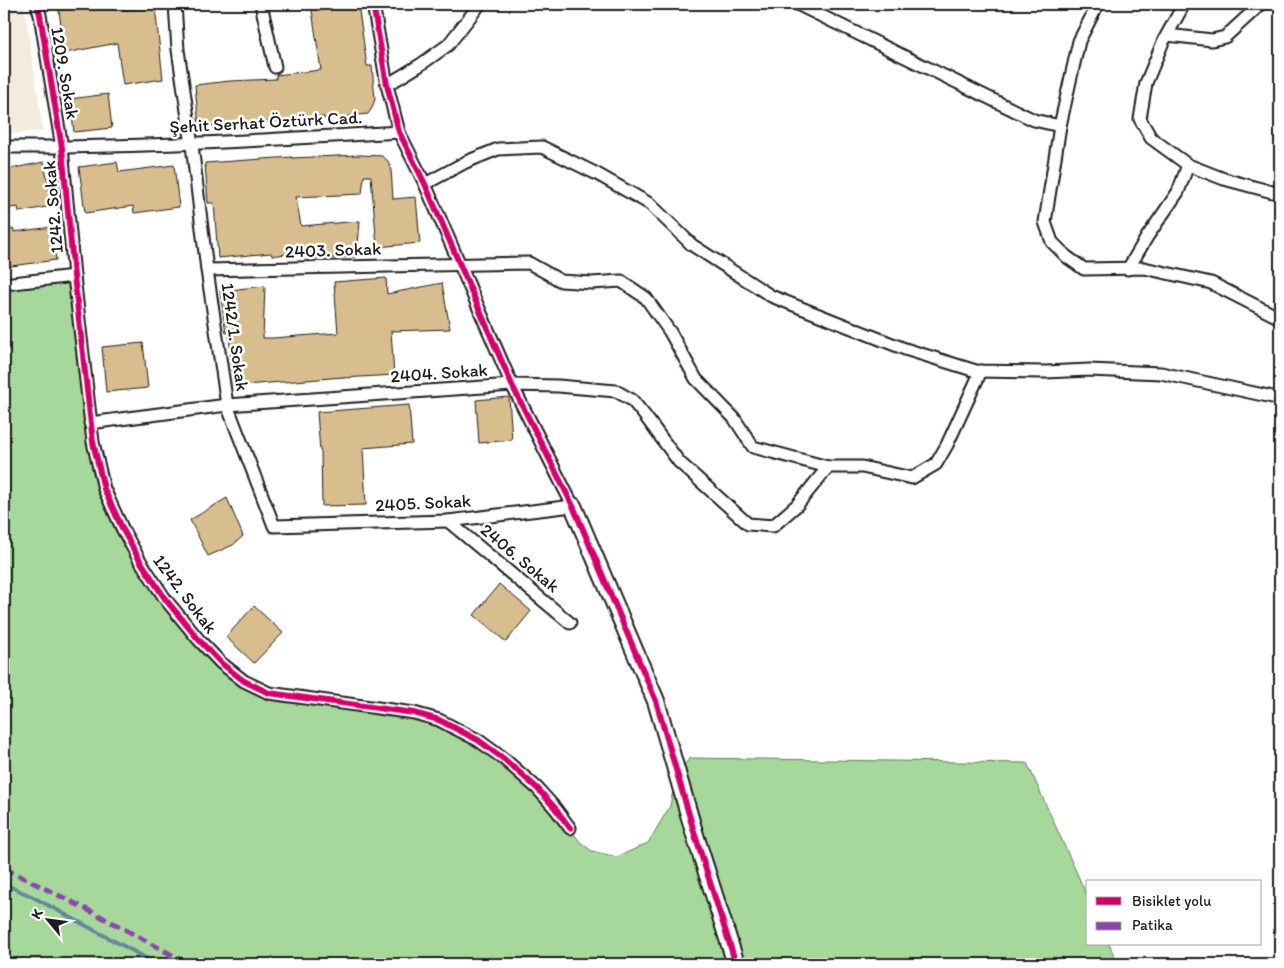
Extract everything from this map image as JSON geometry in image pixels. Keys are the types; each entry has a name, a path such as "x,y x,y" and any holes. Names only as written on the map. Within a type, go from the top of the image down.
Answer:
{"street":[{"name":"1209. Sokak","path":"36,4 40,15 62,148"},
{"name":"1242/1. Sokak","path":"175,4 178,50 227,405 274,526"},
{"path":"261,4 275,67"},
{"path":"373,4 387,85 399,132 425,184 512,385 573,506 656,702 695,835 736,964"},
{"path":"387,85 448,45 480,4"},
{"path":"797,4 1034,120 1060,126"},
{"path":"1098,4 1079,41 1060,126 1045,222 1052,242 1067,257 1084,269 1144,268 1211,283 1280,318"},
{"path":"1184,4 1146,83 1140,119 1151,138 1188,166 1224,179 1280,194"},
{"path":"1168,35 1212,40 1225,37 1261,4"},
{"name":"Şehit Serhat Öztürk Cad.","path":"4,147 62,148 192,144 399,132"},
{"path":"425,184 466,162 498,150 542,147 597,174 650,204 692,245 770,296 905,349 981,371 1045,372 1089,370 1162,373 1279,399"},
{"name":"1242. Sokak","path":"62,148 93,442 104,489 139,559 166,600 221,663 244,681 269,693 414,713 439,720 478,740 504,759 537,788 570,828"},
{"path":"1128,269 1178,192 1188,166"},
{"name":"2403. Sokak","path":"207,270 529,263 561,281 592,283 621,281 646,298 670,332 696,379 734,418 753,447 828,467 862,467 912,478 936,464 947,445 981,371"},
{"path":"4,284 74,276"},
{"name":"2404. Sokak","path":"90,423 227,405 512,385 558,386 616,391 632,400 679,462 748,524 773,526 796,505 828,467"},
{"name":"2405. Sokak","path":"274,526 448,521 573,506"},
{"name":"2406. Sokak","path":"448,521 570,623"}],"shaded area":[{"path":"4,4 24,4 43,131 4,134"}],"green space":[{"path":"74,276 93,442 123,530 199,640 269,693 414,713 478,740 555,808 580,842 592,851 617,857 648,843 670,806 676,775 690,758 1027,763 1086,894 1086,946 1110,946 1118,964 4,964 4,284"}],"building":[{"path":"58,4 122,4 123,10 155,6 163,79 123,85 117,43 65,53"},
{"path":"311,4 358,4 367,66 372,66 375,99 368,114 324,119 324,117 242,124 242,122 199,127 195,85 276,79 276,75 321,70"},
{"path":"108,94 112,128 74,132 70,99"},
{"path":"382,156 388,161 391,168 393,199 416,197 420,243 377,247 371,176 364,176 362,194 296,197 301,226 360,221 357,257 307,259 308,251 272,256 271,253 218,258 214,203 208,203 205,163 292,157"},
{"path":"44,162 52,206 19,212 18,207 4,209 4,170"},
{"path":"117,162 119,172 174,165 179,207 134,213 133,206 85,213 79,167"},
{"path":"52,227 56,260 4,267 4,231 14,229 14,232"},
{"path":"386,278 387,294 442,283 450,329 391,331 394,375 233,386 229,332 226,333 220,291 265,286 263,338 338,333 334,282"},
{"path":"143,343 148,388 106,392 102,347"},
{"path":"509,397 512,440 479,443 476,400"},
{"path":"409,405 412,444 363,448 366,505 322,506 321,451 317,412"},
{"path":"227,498 243,536 233,545 208,556 190,520"},
{"path":"499,584 531,611 506,642 474,615"},
{"path":"254,606 283,633 254,663 226,637"}],"waterway":[{"path":"4,884 31,896 157,964"}],"marked path":[{"path":"4,868 100,916 189,964"}],"cycle path":[{"path":"37,4 62,148 93,442 104,489 139,559 166,600 199,640 221,663 244,681 269,693 414,713 439,720 478,740 504,759 537,788 570,828"},
{"path":"373,4 387,85 399,132 425,184 512,385 573,506 656,701 695,835 736,964"}]}
